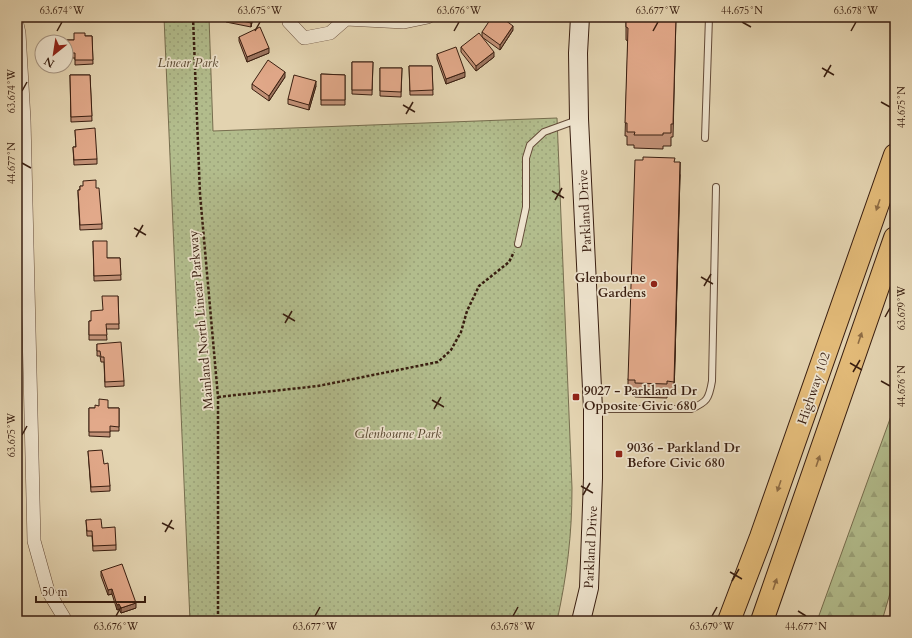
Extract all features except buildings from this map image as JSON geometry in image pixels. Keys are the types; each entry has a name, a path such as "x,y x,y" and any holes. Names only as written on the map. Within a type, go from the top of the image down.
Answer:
{"highway":[{"name":"Highway 102","path":"729,621 761,537 895,155"},
{"path":"762,621 895,238"}],"street":[{"path":"290,17 289,22 304,38 330,33 345,18 404,22 428,17"},
{"name":"Parkland Drive","path":"580,17 578,53 579,119 593,409 593,478 589,588 581,621"},
{"path":"17,24 19,33 24,120 34,541 48,591 66,621"}],"lane":[{"path":"705,138 709,17"},
{"path":"518,244 526,207 526,158 530,145 544,132 579,119"},
{"path":"593,409 691,409 702,404 710,395 712,381 716,187"}],"path":[{"name":"Mainland North Linear Parkway","path":"193,17 200,194 218,397 218,621"},
{"path":"218,397 318,386 438,362 451,350 461,332 479,286 509,262 518,244"}],"green space":[{"name":"Glenbourne Park","path":"164,17 209,17 213,131 557,118 572,488 568,555 564,587 557,621 190,621"},
{"path":"895,405 895,576 882,621 817,621"}],"place":[{"name":"Glenbourne Gardens","path":"654,284"},
{"name":"9027 - Parkland Dr Opposite Civic 680","path":"576,397"},
{"name":"9036 - Parkland Dr Before Civic 680","path":"619,454"}],"park label":[{"name":"Linear Park","path":"188,62"}]}
